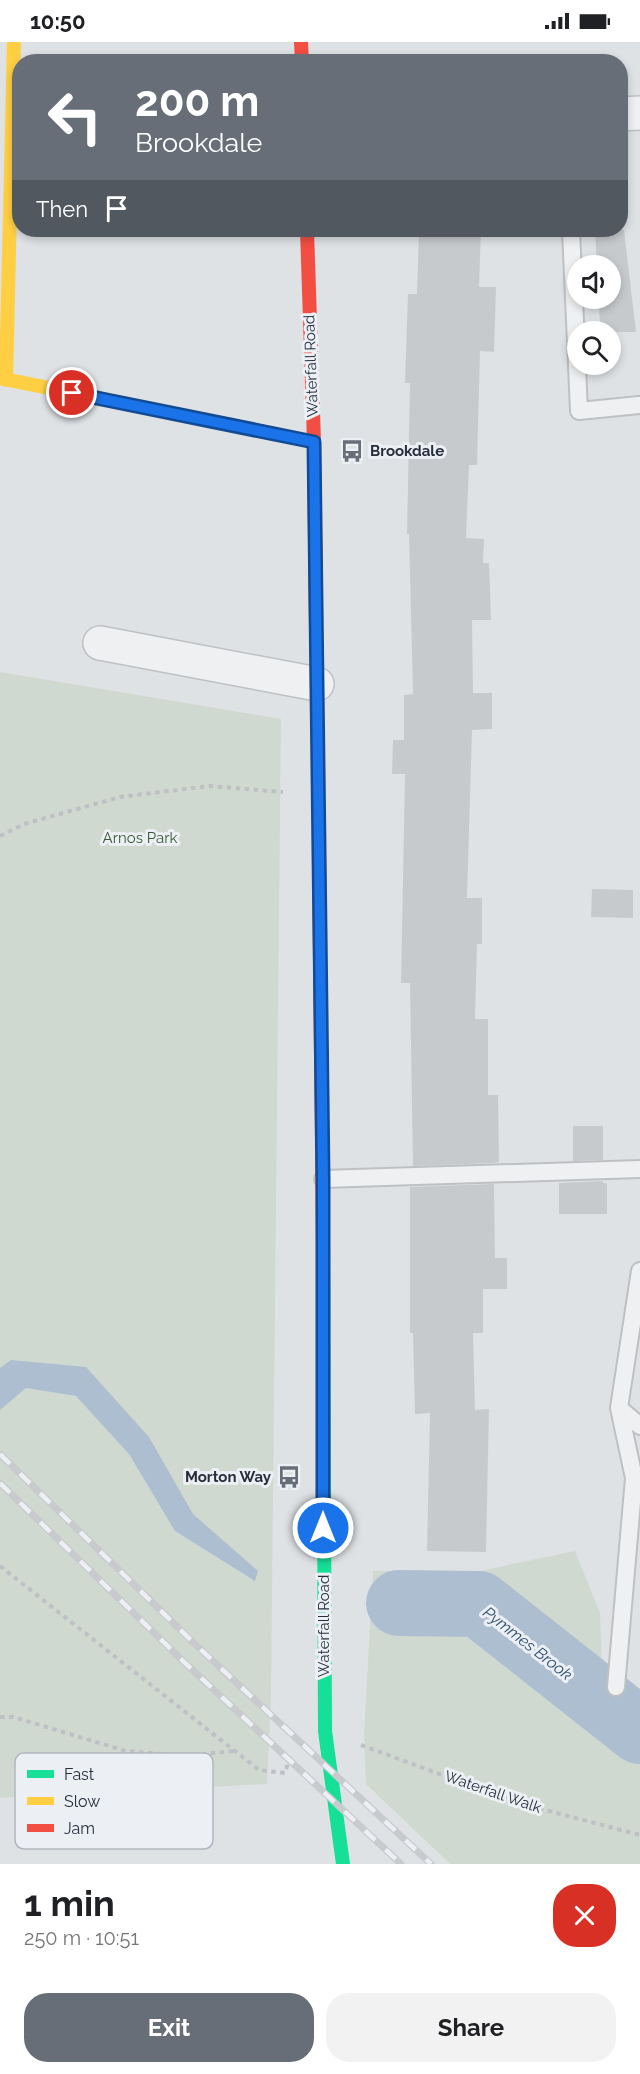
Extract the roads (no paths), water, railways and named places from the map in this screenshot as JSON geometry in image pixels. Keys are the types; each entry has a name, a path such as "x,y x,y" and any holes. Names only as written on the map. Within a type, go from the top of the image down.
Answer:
{"main road":[{"path":"12,103 3,379 314,442"},
{"name":"Waterfall Road","path":"307,237 314,442 319,795 325,1731 342,1844 356,1864"},
{"path":"342,1844 343,1864"}],"street":[{"path":"100,643 317,684"}],"lane":[{"path":"571,237 579,411 639,405"},
{"path":"323,1179 640,1169"},
{"path":"616,1688 634,1478 619,1408 640,1271"},
{"path":"619,1408 640,1426"}],"water":[{"path":"11,1360 86,1367 149,1437 193,1514 258,1571 255,1581 175,1531 129,1454 76,1396 26,1388 0,1410 0,1368"}],"waterway":[{"name":"Pymmes Brook","path":"399,1603 479,1604 640,1731"}],"railway":[{"path":"0,1454 196,1645 431,1864"},
{"path":"0,1483 183,1661 401,1864"}],"place":[{"name":"Brookdale","path":"352,451"},
{"name":"Morton Way","path":"289,1477"}],"park label":[{"name":"Arnos Park","path":"140,838"}]}
